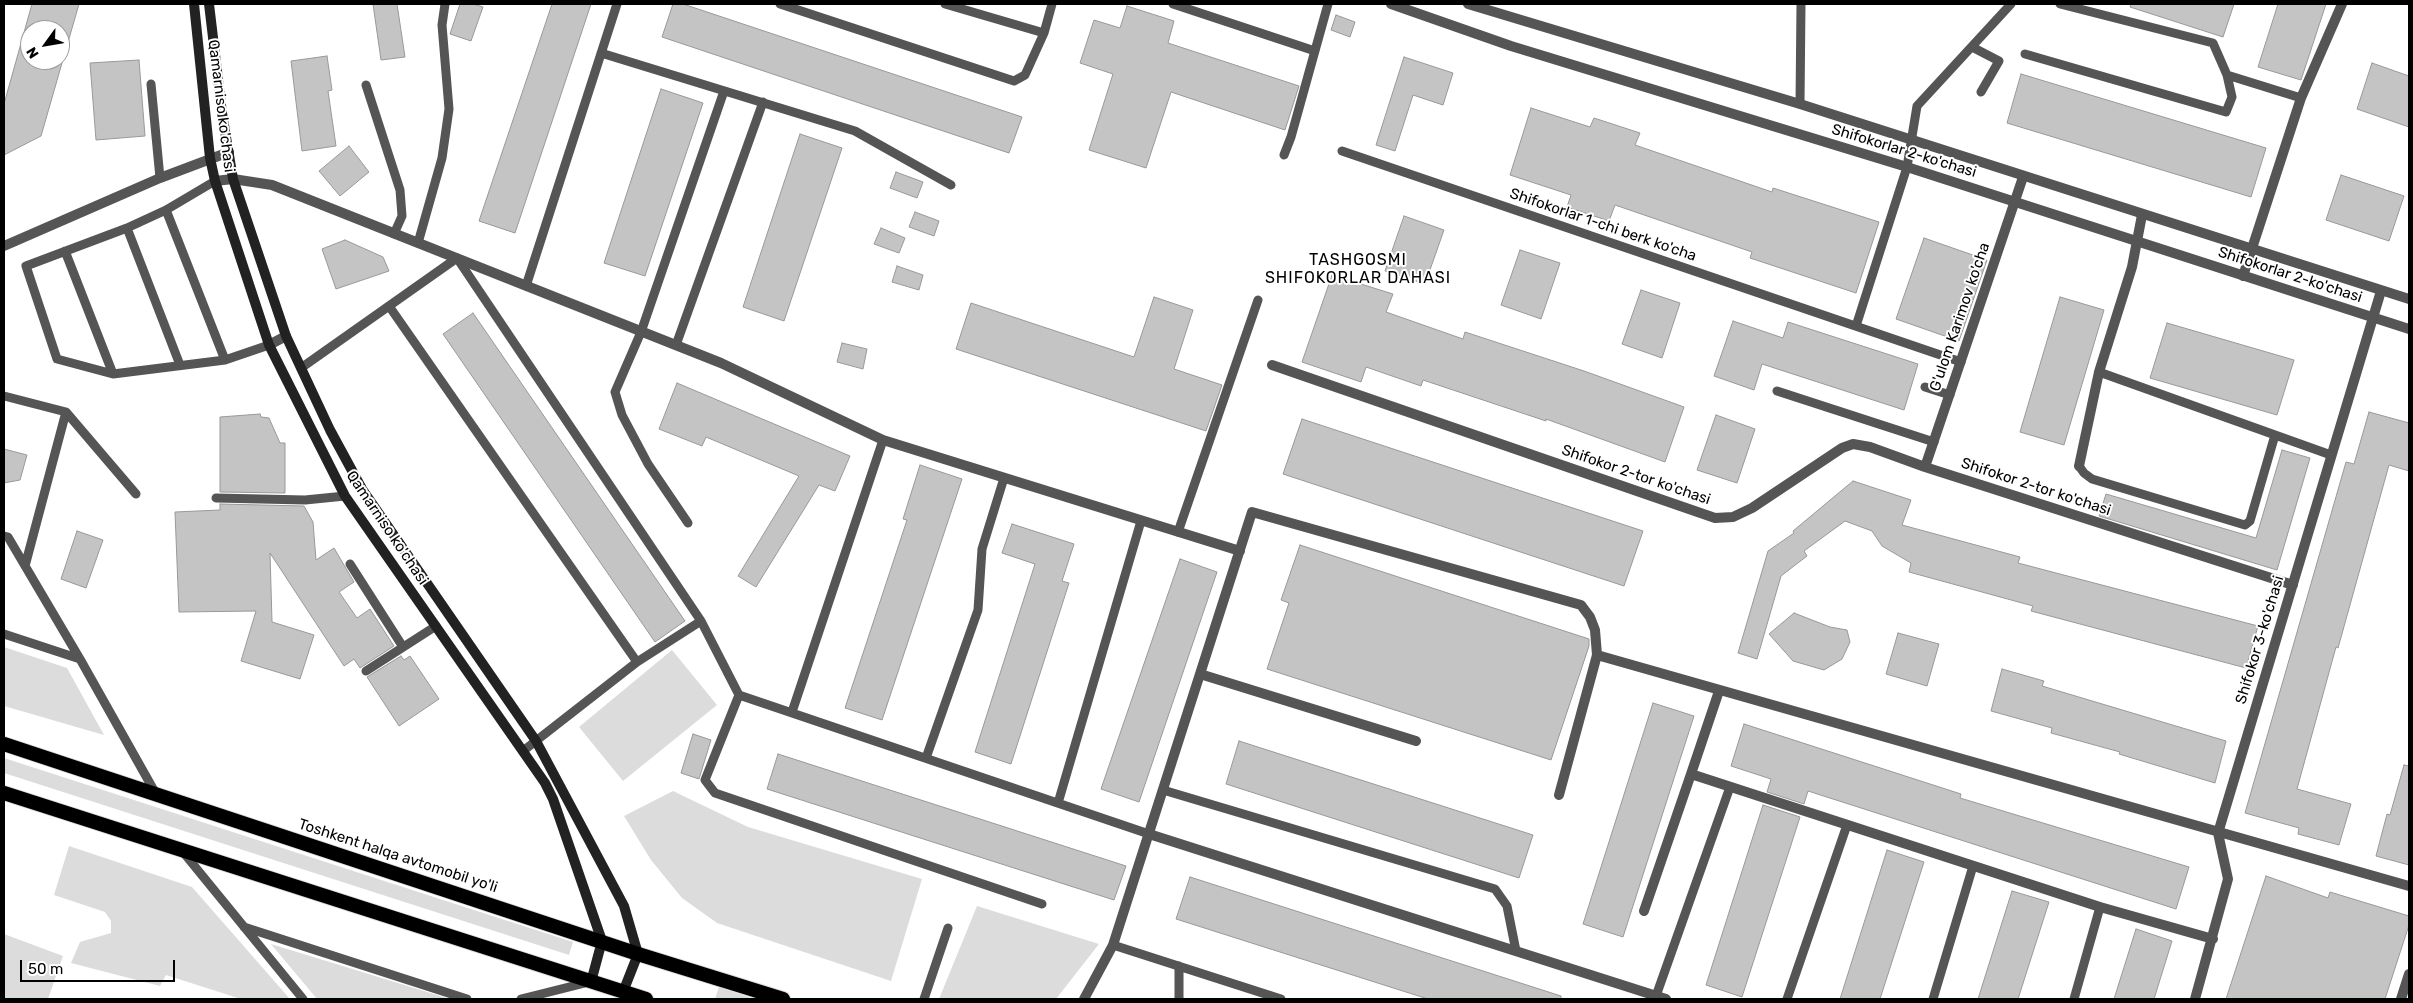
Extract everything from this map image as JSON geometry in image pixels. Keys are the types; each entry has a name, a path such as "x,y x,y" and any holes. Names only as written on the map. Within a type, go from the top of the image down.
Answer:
{"highway":[{"name":"Toshkent halqa avtomobil yo'li","path":"4,744 638,954 783,999"},
{"path":"4,793 591,982 622,995 646,999"}],"main road":[{"name":"Qamarniso ko'chasi","path":"194,4 210,158 215,181 269,345 345,496 545,783 553,799 602,941"},
{"name":"Qamarniso ko'chasi","path":"209,4 233,179 286,336 330,430 362,489 536,741 624,906 638,954"},
{"path":"591,982 602,941"},
{"path":"622,995 638,954"}],"street":[{"name":"Shifokorlar 2-ko'chasi","path":"1390,4 1511,46 1907,167 2373,318 2409,327"},
{"name":"Shifokorlar 2-ko'chasi","path":"1468,4 1800,104 2023,177 2409,299"},
{"path":"2243,276 2254,249 2301,98 2342,4"},
{"path":"4,246 160,178 229,152"},
{"name":"G'ulom Karimov ko'cha","path":"1925,467 2023,177"},
{"path":"215,181 233,179 272,185 721,363 883,440 1240,552"},
{"path":"2079,466 2100,372 2132,267 2142,215"},
{"name":"Shifokor 3-ko'chasi","path":"2195,999 2213,940 2228,879 2218,833 2381,291"},
{"path":"269,345 286,336"},
{"name":"Shifokor 2-tor ko'chasi","path":"1272,365 1715,518 1733,517 1752,508 1842,448 1854,444 1870,447 1925,467 2294,585"},
{"path":"1084,999 1113,945 1252,512 1581,605 1593,623 1597,655 1558,795"},
{"path":"1597,655 2409,886"},
{"path":"1200,674 1416,741"},
{"path":"1644,911 1720,691"},
{"path":"1691,774 2100,908 2213,940"},
{"path":"1149,834 1661,998"},
{"path":"2401,999 2409,974"}],"lane":[{"path":"418,244 442,158 449,109 442,25 445,4"},
{"path":"526,286 616,4"},
{"path":"780,4 1014,81 1025,75 1044,33 1052,4"},
{"path":"945,4 1044,33"},
{"path":"1173,4 1316,51"},
{"path":"1284,155 1291,137 1328,4"},
{"path":"1800,104 1801,4"},
{"path":"1856,326 1907,167 1917,106 2011,4"},
{"path":"2025,54 2226,112 2232,97 2227,75 2213,43 2060,4"},
{"path":"1972,48 1999,61 1981,92"},
{"path":"601,54 855,131 951,185"},
{"path":"2227,75 2301,98"},
{"path":"151,84 160,178"},
{"path":"366,85 400,190 402,216 394,234"},
{"path":"688,523 648,464 622,416 615,392 641,332 724,91"},
{"path":"676,345 763,102"},
{"name":"Shifokorlar 1-chi berk ko'cha","path":"1342,151 1961,362"},
{"path":"215,181 166,210 127,228 26,266 57,359 113,374 225,360 269,345"},
{"path":"166,210 225,360"},
{"path":"127,228 180,365"},
{"path":"65,251 113,374"},
{"path":"301,368 457,258 701,621 739,695 1149,834"},
{"path":"1178,532 1258,300"},
{"path":"389,306 637,662"},
{"path":"2100,372 2331,455"},
{"path":"1925,386 1950,395"},
{"path":"1777,391 1934,442"},
{"path":"4,396 66,412 136,494"},
{"path":"25,566 66,412"},
{"path":"2079,466 2084,474 2092,479 2245,525 2250,521 2275,435"},
{"path":"792,712 883,440"},
{"path":"926,758 978,610 982,549 1004,478"},
{"path":"216,498 305,500 345,496"},
{"path":"1058,803 1141,521"},
{"path":"4,536 8,538 80,659 156,794"},
{"path":"350,564 403,647"},
{"path":"523,750 637,662 701,621"},
{"path":"366,671 436,626"},
{"path":"4,634 80,659"},
{"path":"739,695 705,780 716,793 1042,904"},
{"path":"1661,998 1730,787"},
{"path":"1163,790 1495,889 1507,906 1516,951"},
{"path":"1786,999 1847,825"},
{"path":"182,850 303,999"},
{"path":"1933,999 1974,866"},
{"path":"2074,999 2100,908"},
{"path":"244,927 467,999"},
{"path":"924,999 948,928"},
{"path":"1113,945 1281,999"},
{"path":"1179,966 1179,999"},
{"path":"521,999 591,982"}],"shaded area":[{"path":"4,647 67,668 104,735 4,706"},
{"path":"672,650 717,705 623,781 579,727"},
{"path":"4,758 573,942 569,955 4,773"},
{"path":"673,791 748,827 922,879 891,981 717,923 682,898 651,860 624,816"},
{"path":"69,846 192,887 290,999 241,999 166,975 160,986 71,963 80,942 111,933 111,921 105,912 54,895"},
{"path":"977,906 1099,944 1056,999 939,999"},
{"path":"4,934 63,956 48,999 4,999"},
{"path":"271,944 450,999 317,999"},
{"path":"719,987 754,999 715,999"}],"building":[{"path":"32,4 79,4 70,35 70,20 28,20"},
{"path":"373,4 397,4 405,57 381,60"},
{"path":"460,4 473,4 483,7 471,41 450,34"},
{"path":"552,4 591,4 515,233 479,221"},
{"path":"673,4 683,4 1022,117 1009,153 662,37"},
{"path":"2131,4 2234,4 2223,37 2130,7"},
{"path":"2278,4 2326,4 2301,80 2258,67"},
{"path":"1127,6 1174,21 1168,43 1299,86 1285,130 1171,92 1146,168 1089,150 1113,74 1080,63 1094,20 1120,28"},
{"path":"1336,15 1355,22 1350,37 1331,30"},
{"path":"20,47 20,70 60,70 41,136 4,155 4,104"},
{"path":"327,56 332,90 328,91 336,146 302,151 291,61"},
{"path":"1404,57 1453,73 1443,105 1413,95 1395,151 1376,145"},
{"path":"139,60 145,136 96,140 90,63"},
{"path":"2372,63 2409,76 2409,127 2357,109"},
{"path":"2021,74 2266,148 2251,197 2007,123"},
{"path":"661,89 703,103 645,276 604,263"},
{"path":"1531,108 1590,127 1594,118 1640,133 1635,145 1772,192 1773,188 1879,222 1856,293 1750,258 1752,252 1615,205 1609,221 1567,207 1571,195 1510,175"},
{"path":"800,134 842,148 784,321 743,307"},
{"path":"349,146 369,172 340,196 319,171"},
{"path":"896,172 923,182 917,198 890,188"},
{"path":"2341,175 2404,196 2389,241 2326,220"},
{"path":"915,212 939,221 934,236 909,227"},
{"path":"1404,216 1444,230 1425,284 1385,271"},
{"path":"881,228 905,238 899,253 874,244"},
{"path":"1924,238 1987,260 1959,341 1896,319"},
{"path":"345,240 383,257 389,271 336,289 322,249"},
{"path":"1520,250 1560,263 1541,319 1501,305"},
{"path":"897,266 923,275 919,290 892,282"},
{"path":"1332,275 1393,294 1386,312 1463,339 1465,332 1584,371 1684,407 1665,462 1546,419 1546,421 1423,380 1421,386 1366,367 1361,382 1302,362"},
{"path":"1641,290 1680,303 1662,358 1622,344"},
{"path":"1154,297 1193,310 1174,369 1222,385 1206,431 956,349 971,303 1134,357"},
{"path":"2060,297 2104,310 2064,445 2020,432"},
{"path":"473,313 685,621 655,642 443,334"},
{"path":"1733,321 1783,338 1788,322 1918,364 1904,410 1762,364 1754,390 1714,376"},
{"path":"2167,323 2294,360 2277,415 2150,378"},
{"path":"842,343 867,349 863,369 837,362"},
{"path":"677,383 850,456 835,491 819,485 756,587 738,576 799,476 706,437 702,446 659,429"},
{"path":"2369,412 2409,423 2409,471 2389,465 2297,789 2351,804 2339,845 2298,834 2299,828 2245,813 2346,462 2354,464"},
{"path":"260,414 261,417 269,418 280,443 285,443 285,493 220,492 220,417"},
{"path":"1716,415 1755,429 1737,483 1697,470"},
{"path":"1302,419 1643,531 1624,586 1283,474"},
{"path":"4,449 27,455 20,480 4,483"},
{"path":"2282,450 2310,458 2277,570 2099,516 2106,494 2256,538"},
{"path":"920,465 962,479 882,720 845,708 907,520 903,519"},
{"path":"1853,481 1911,500 1902,525 2020,557 2018,563 2258,626 2246,668 2031,611 2033,606 1909,572 1911,563 1882,546 1872,531 1845,521 1804,551 1807,556 1781,576 1757,659 1738,653 1768,551 1794,533 1793,531"},
{"path":"220,504 304,506 313,522 316,560 334,548 354,582 339,592 357,618 370,609 394,646 360,668 354,659 344,666 270,553 272,622 314,635 300,679 241,661 256,611 179,612 175,512 220,510"},
{"path":"1012,524 1074,544 1062,581 1069,583 1011,764 975,752 1035,564 1002,553"},
{"path":"77,531 103,540 86,588 61,579"},
{"path":"1300,545 1589,639 1589,646 1551,760 1267,669 1289,603 1281,600"},
{"path":"1180,559 1217,572 1139,802 1101,789"},
{"path":"1794,613 1830,627 1847,630 1850,642 1842,659 1824,670 1793,661 1769,634"},
{"path":"1898,633 1939,644 1927,686 1886,674"},
{"path":"401,656 404,660 410,656 439,699 399,726 367,677"},
{"path":"2002,669 2044,681 2042,686 2226,741 2215,783 2119,754 2120,752 2051,733 2052,728 1991,711"},
{"path":"1653,703 1694,716 1623,937 1583,924"},
{"path":"1744,724 1961,794 1960,798 2189,867 2176,909 1808,791 1804,804 1767,792 1771,779 1731,766"},
{"path":"693,734 711,740 699,779 681,773"},
{"path":"1239,741 1533,835 1519,878 1226,784"},
{"path":"778,754 1126,866 1114,900 767,789"},
{"path":"2404,765 2409,766 2409,865 2376,856 2387,814 2390,815"},
{"path":"1763,805 1800,817 1742,997 1706,985"},
{"path":"1887,850 1924,862 1880,999 1840,999"},
{"path":"2266,876 2328,898 2330,892 2409,916 2409,925 2385,999 2226,999"},
{"path":"1190,877 1561,996 1561,999 1428,999 1176,919"},
{"path":"2012,891 2049,902 2018,999 1978,999"},
{"path":"2136,929 2172,941 2154,999 2114,999"}],"district":[{"name":"TASHGOSMI SHIFOKORLAR DAHASI","path":"1358,269"}]}
